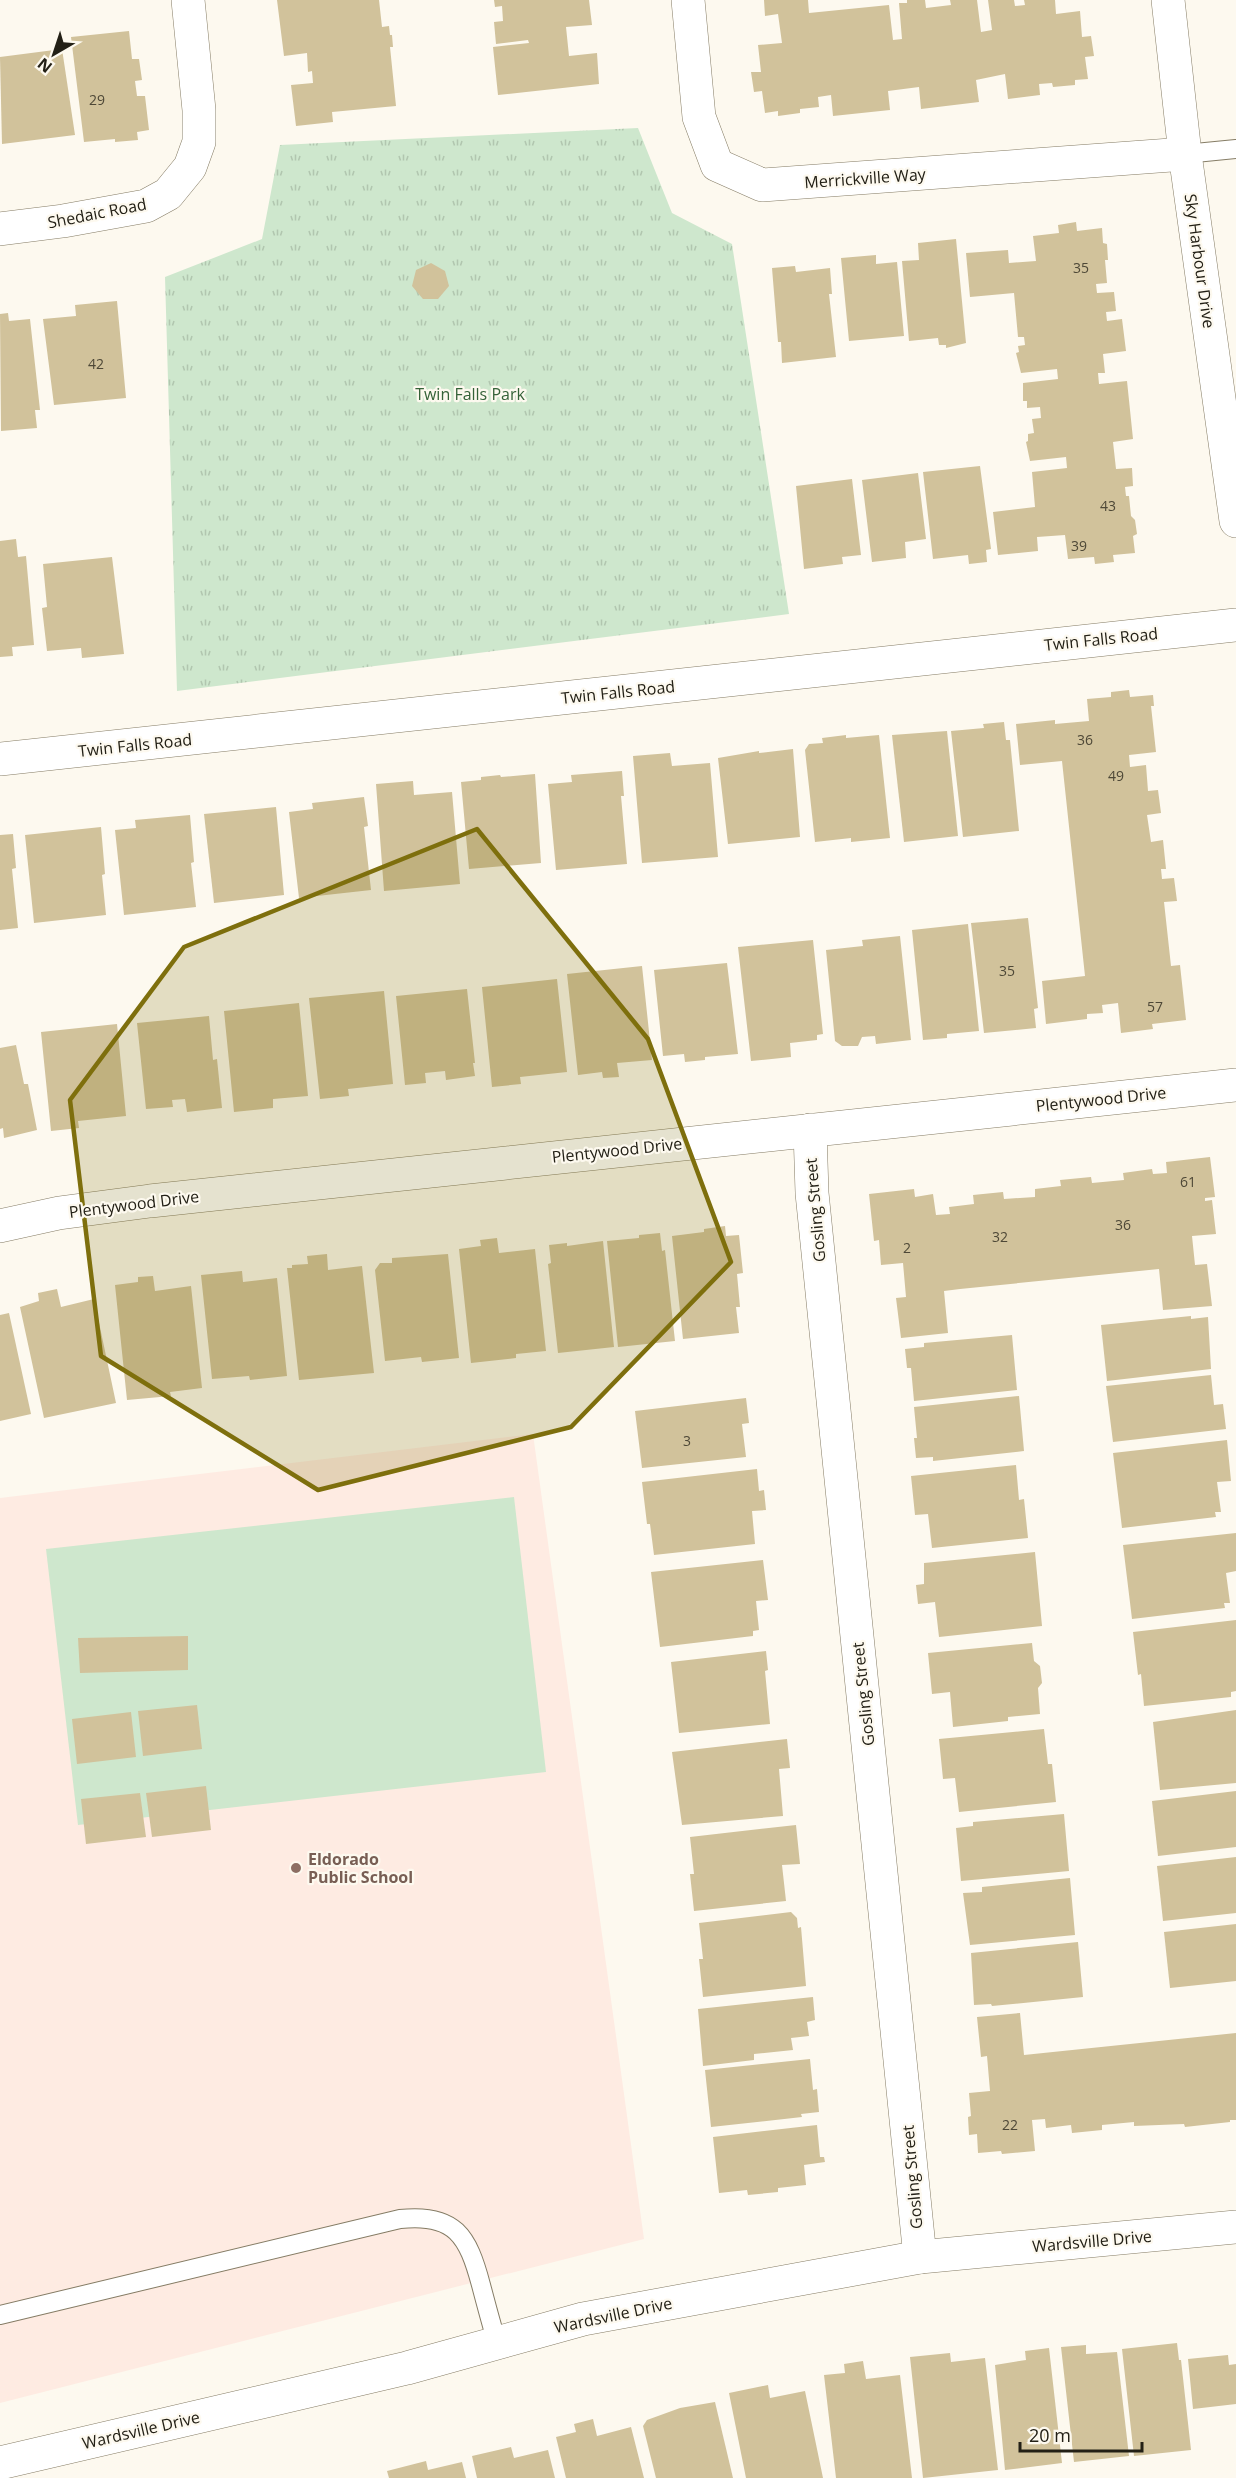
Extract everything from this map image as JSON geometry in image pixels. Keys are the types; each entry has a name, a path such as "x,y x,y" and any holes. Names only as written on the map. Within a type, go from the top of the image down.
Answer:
{"street":[{"name":"Shedaic Road","path":"0,229 63,221 146,206 168,194 190,167 199,142 199,110 188,0"},
{"name":"Merrickville Way","path":"688,0 699,117 717,165 762,185 1185,154"},
{"name":"Sky Harbour Drive","path":"1168,0 1185,154 1236,521"},
{"name":"Twin Falls Road","path":"0,759 1236,625"},
{"name":"Plentywood Drive","path":"0,1226 139,1202 1236,1085"},
{"name":"Gosling Street","path":"810,1130 812,1193 920,2257"},
{"name":"Wardsville Drive","path":"0,2463 407,2368 583,2319 920,2257 1236,2227"}],"lane":[{"path":"1185,154 1236,149"},
{"path":"0,2315 400,2219 421,2217 441,2222 459,2233 471,2250 497,2343"}],"highlighted area":[{"path":"477,829 648,1039 731,1262 571,1427 318,1490 101,1356 70,1100 184,947"}],"shaded area":[{"name":"Eldorado Public School","path":"533,1434 644,2239 0,2403 0,1498"}],"green space":[{"name":"Twin Falls Park","path":"638,128 672,213 732,244 789,614 177,691 165,277 262,239 280,145"},
{"path":"514,1497 546,1772 78,1825 46,1549"}],"building":[{"path":"277,0 379,0 382,27 389,26 390,35 392,35 393,47 390,47 396,106 332,112 333,122 296,126 291,85 313,83 312,71 308,72 307,53 284,56"},
{"path":"494,0 589,0 592,25 566,27 569,56 597,53 599,84 498,95 493,47 529,43 528,40 496,44 494,22 503,21 502,6 495,7"},
{"path":"764,0 808,0 809,13 889,5 893,40 902,39 899,3 907,3 907,0 925,0 926,8 951,5 950,0 977,0 981,32 992,30 988,0 1014,0 1015,6 1025,5 1024,0 1055,0 1056,14 1080,11 1082,37 1091,36 1094,56 1085,57 1088,79 1075,80 1075,85 1053,87 1052,83 1039,84 1040,95 1008,99 1005,74 976,80 979,102 921,109 919,87 888,91 890,110 833,116 831,95 818,97 819,107 800,109 800,113 778,116 778,111 765,113 762,91 754,92 751,72 761,72 758,45 782,43 778,14 765,16"},
{"path":"129,31 132,59 139,59 142,80 135,81 137,96 145,96 149,130 137,132 138,140 115,142 115,139 84,142 71,37"},
{"path":"62,49 75,135 2,144 0,57"},
{"path":"1076,222 1077,231 1102,228 1103,243 1107,244 1108,260 1105,260 1107,283 1096,284 1097,293 1114,292 1116,311 1106,312 1107,321 1122,319 1126,351 1103,354 1105,373 1098,373 1099,384 1127,381 1133,439 1113,442 1116,469 1132,468 1133,486 1125,487 1126,496 1129,496 1131,516 1135,520 1137,534 1133,536 1135,553 1113,555 1114,562 1095,564 1094,557 1068,559 1065,535 1037,537 1038,551 998,555 993,512 1035,507 1032,472 1067,468 1066,457 1030,461 1026,442 1028,434 1034,433 1032,419 1041,418 1040,407 1027,408 1027,401 1023,401 1023,383 1058,379 1057,369 1021,373 1016,353 1019,352 1018,346 1025,345 1024,337 1018,337 1014,293 970,297 966,253 1008,250 1009,263 1036,261 1033,236 1059,233 1058,225"},
{"path":"956,239 966,343 946,348 946,345 939,345 938,338 909,341 902,261 919,260 918,243"},
{"path":"876,255 876,264 897,262 904,336 849,341 841,258"},
{"path":"431,263 445,271 449,286 438,299 423,299 412,286 416,270"},
{"path":"795,266 796,272 830,268 832,294 829,294 836,357 782,363 772,268"},
{"path":"117,301 126,398 54,405 43,319 76,316 75,305"},
{"path":"8,313 9,321 30,319 40,410 35,410 37,428 1,431 0,314"},
{"path":"980,466 991,549 986,550 987,562 969,564 968,555 933,559 923,472"},
{"path":"918,473 926,539 905,542 906,558 872,562 862,480"},
{"path":"852,479 861,555 842,557 843,564 804,569 796,486"},
{"path":"16,539 18,557 26,556 34,645 12,647 13,656 0,657 0,541"},
{"path":"112,557 124,654 82,658 81,648 47,651 42,608 47,607 43,564"},
{"path":"1129,690 1130,697 1153,695 1154,706 1151,706 1156,752 1129,755 1130,767 1146,765 1148,791 1158,790 1161,813 1147,815 1151,842 1163,840 1166,869 1161,869 1162,879 1174,878 1177,901 1164,902 1171,966 1180,965 1186,1020 1152,1024 1153,1029 1121,1033 1118,1003 1102,1005 1103,1013 1087,1014 1087,1019 1046,1024 1042,981 1085,976 1062,761 1020,765 1016,724 1055,720 1055,724 1089,721 1087,699 1111,697 1111,692"},
{"path":"1004,722 1006,740 1010,740 1019,831 963,837 951,731 984,728 983,724"},
{"path":"947,731 958,836 904,842 892,735"},
{"path":"846,735 846,738 879,735 890,838 851,842 851,838 815,842 805,750 809,744 823,743 822,738"},
{"path":"793,749 800,837 728,844 718,758 759,751 759,753"},
{"path":"670,753 672,766 710,763 718,857 642,863 633,756"},
{"path":"622,771 624,796 621,796 627,864 556,870 548,784 572,782 571,775"},
{"path":"535,774 541,863 469,869 461,782 481,780 481,777"},
{"path":"413,781 414,795 452,792 460,884 384,891 376,784"},
{"path":"364,797 368,826 364,827 371,890 299,898 289,812 313,809 312,803"},
{"path":"276,807 284,895 214,903 204,814"},
{"path":"190,815 194,862 191,863 196,907 124,915 115,830 136,828 135,820"},
{"path":"101,827 106,915 34,923 25,835"},
{"path":"13,834 16,868 12,869 18,928 0,930 0,835"},
{"path":"1028,918 1038,1008 1034,1009 1036,1028 984,1033 971,923"},
{"path":"968,924 979,1031 947,1034 947,1038 923,1040 912,930"},
{"path":"900,936 911,1040 876,1044 875,1036 862,1037 858,1046 842,1046 835,1041 826,950 863,946 862,940"},
{"path":"813,940 823,1034 817,1035 817,1040 790,1043 791,1057 751,1061 738,947"},
{"path":"727,963 738,1054 705,1057 705,1060 685,1062 684,1054 663,1056 654,970"},
{"path":"642,966 652,1060 617,1063 619,1077 603,1078 602,1072 578,1075 567,974"},
{"path":"557,979 567,1072 520,1077 521,1084 492,1087 482,987"},
{"path":"467,989 475,1076 446,1080 445,1071 425,1073 426,1083 405,1085 396,996"},
{"path":"384,991 393,1084 348,1089 349,1096 320,1099 309,998"},
{"path":"299,1003 308,1096 273,1099 273,1108 234,1112 224,1011"},
{"path":"209,1016 213,1060 217,1059 222,1108 187,1112 185,1099 172,1100 173,1107 146,1109 137,1023"},
{"path":"117,1024 126,1116 78,1121 79,1128 51,1131 41,1032"},
{"path":"16,1045 24,1084 28,1084 37,1130 4,1138 3,1128 0,1129 0,1048"},
{"path":"1210,1157 1215,1197 1205,1198 1205,1201 1212,1200 1216,1234 1192,1236 1195,1265 1207,1264 1212,1306 1163,1310 1159,1269 960,1289 944,1291 948,1333 901,1338 896,1298 906,1297 903,1263 881,1265 879,1240 874,1241 869,1194 914,1189 915,1197 933,1194 936,1215 950,1214 949,1207 974,1204 973,1195 1003,1192 1004,1199 1035,1197 1035,1189 1061,1186 1060,1180 1091,1177 1092,1183 1124,1180 1123,1173 1152,1169 1153,1174 1167,1173 1166,1162"},
{"path":"725,1226 726,1236 739,1235 743,1273 737,1274 740,1307 736,1307 739,1333 683,1339 672,1236 704,1232 704,1229"},
{"path":"660,1233 662,1251 665,1250 675,1341 618,1347 607,1241 639,1238 639,1235"},
{"path":"497,1238 499,1253 535,1249 546,1351 516,1354 516,1358 471,1363 459,1249 481,1246 480,1240"},
{"path":"603,1241 614,1347 558,1353 548,1264 551,1263 549,1245 567,1243 567,1246"},
{"path":"327,1254 328,1270 362,1266 374,1373 299,1380 287,1268 292,1268 292,1265 308,1264 307,1256"},
{"path":"448,1254 459,1358 422,1362 421,1357 385,1361 375,1270 380,1263 392,1263 392,1258"},
{"path":"242,1271 243,1282 277,1278 287,1376 250,1380 249,1376 212,1379 201,1275"},
{"path":"153,1276 155,1291 191,1286 202,1388 170,1392 171,1396 127,1400 115,1285 138,1282 138,1277"},
{"path":"57,1289 61,1307 94,1299 116,1403 44,1418 20,1307 39,1301 38,1293"},
{"path":"9,1313 31,1414 0,1421 0,1315"},
{"path":"1191,1316 1191,1319 1208,1317 1211,1369 1107,1381 1101,1325"},
{"path":"1012,1335 1017,1390 914,1401 911,1368 907,1368 905,1349 924,1347 924,1343"},
{"path":"1211,1375 1214,1405 1223,1404 1226,1429 1113,1442 1106,1386"},
{"path":"1019,1396 1024,1451 933,1461 933,1457 916,1458 914,1407"},
{"path":"746,1398 749,1423 742,1424 746,1457 642,1468 635,1411"},
{"path":"1227,1440 1231,1481 1217,1482 1221,1512 1215,1512 1216,1517 1122,1528 1113,1453"},
{"path":"1016,1465 1019,1500 1024,1499 1028,1538 932,1548 928,1514 915,1515 911,1476"},
{"path":"757,1469 759,1491 764,1490 766,1510 752,1511 755,1544 654,1555 650,1524 647,1524 642,1482"},
{"path":"1236,1533 1236,1571 1226,1573 1230,1603 1224,1603 1225,1608 1132,1619 1123,1545"},
{"path":"1035,1552 1042,1626 939,1637 935,1602 918,1604 916,1585 924,1584 924,1563"},
{"path":"763,1560 768,1600 756,1601 759,1630 753,1631 753,1636 660,1647 651,1572"},
{"path":"1236,1620 1236,1691 1231,1692 1231,1697 1144,1706 1133,1632"},
{"path":"188,1636 188,1670 80,1673 78,1638"},
{"path":"1032,1643 1034,1661 1040,1666 1042,1683 1038,1688 1040,1714 1008,1717 1008,1721 953,1727 950,1692 932,1694 928,1653"},
{"path":"766,1651 768,1670 765,1671 770,1724 679,1733 671,1662"},
{"path":"197,1705 202,1749 143,1756 138,1711"},
{"path":"1236,1710 1236,1783 1160,1790 1153,1722"},
{"path":"131,1712 136,1757 77,1764 72,1719"},
{"path":"1044,1729 1048,1764 1052,1764 1056,1802 959,1812 955,1778 943,1779 939,1739"},
{"path":"787,1739 790,1768 779,1769 783,1816 682,1825 672,1752"},
{"path":"206,1786 211,1830 152,1837 146,1793"},
{"path":"1236,1791 1236,1847 1158,1856 1152,1801"},
{"path":"140,1793 146,1837 86,1844 81,1799"},
{"path":"1064,1814 1069,1871 961,1881 956,1828 973,1826 973,1822"},
{"path":"796,1825 800,1864 782,1865 786,1901 694,1911 690,1874 694,1874 690,1837"},
{"path":"1236,1857 1236,1913 1163,1921 1157,1866"},
{"path":"1070,1878 1075,1935 970,1945 963,1893 982,1892 982,1887"},
{"path":"791,1912 797,1918 798,1928 801,1927 806,1986 703,1997 699,1959 703,1959 699,1923"},
{"path":"1236,1924 1236,1981 1170,1988 1164,1932"},
{"path":"1078,1942 1083,1997 992,2006 991,2004 974,2005 971,1953"},
{"path":"813,1997 815,2020 807,2022 809,2036 791,2038 793,2050 754,2054 754,2060 703,2066 698,2009"},
{"path":"1020,2013 1024,2055 1236,2033 1236,2120 1185,2127 1184,2124 1134,2126 1134,2122 1102,2125 1102,2130 1072,2133 1071,2125 1046,2128 1045,2119 1032,2120 1035,2151 1002,2154 1001,2151 978,2153 977,2134 969,2135 968,2117 971,2116 969,2093 990,2091 987,2056 981,2057 977,2017"},
{"path":"810,2059 813,2090 817,2089 819,2112 801,2114 802,2117 711,2127 705,2070"},
{"path":"817,2125 820,2157 824,2157 825,2162 804,2165 806,2185 778,2188 778,2192 748,2195 747,2190 719,2193 713,2137"},
{"path":"1177,2343 1191,2450 1134,2456 1122,2349"},
{"path":"1086,2345 1086,2354 1117,2352 1129,2456 1074,2462 1061,2347"},
{"path":"1049,2348 1062,2463 1005,2470 995,2365 1026,2360 1025,2351"},
{"path":"950,2353 951,2362 985,2358 998,2470 923,2478 910,2357"},
{"path":"1228,2355 1229,2365 1236,2364 1236,2404 1193,2409 1188,2359"},
{"path":"863,2361 866,2379 900,2375 912,2478 836,2478 824,2375 845,2373 844,2364"},
{"path":"768,2385 770,2398 805,2391 823,2478 746,2478 729,2393"},
{"path":"715,2402 733,2478 656,2478 643,2426 647,2420 680,2408"},
{"path":"593,2419 597,2436 631,2427 644,2478 566,2478 556,2437 576,2432 574,2424"},
{"path":"511,2447 514,2458 548,2450 555,2478 477,2478 472,2456"},
{"path":"426,2461 428,2470 462,2462 466,2478 389,2478 387,2471"}],"place":[{"name":"Eldorado Public School","path":"296,1868"}]}
